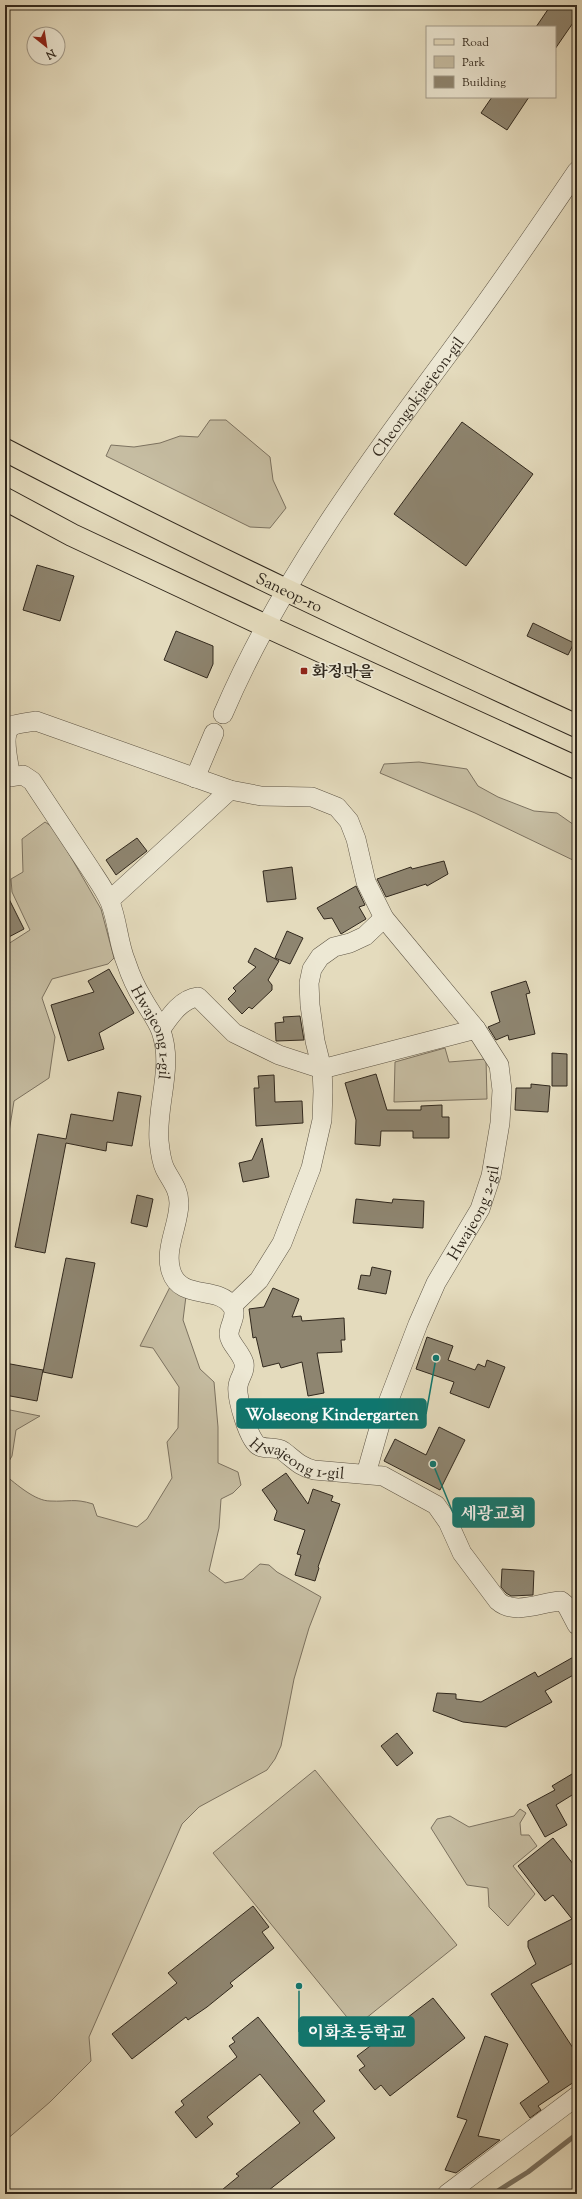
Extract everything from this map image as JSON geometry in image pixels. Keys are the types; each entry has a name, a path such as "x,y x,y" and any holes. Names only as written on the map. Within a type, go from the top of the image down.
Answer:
{"main road":[{"name":"Saneop-ro","path":"5,450 92,495 285,589 577,726"},
{"path":"5,499 72,534 266,626 577,768"}],"street":[{"name":"Cheongokjaejeon-gil","path":"223,714 235,684 285,589 320,533 375,453 498,287 577,171"},
{"name":"Hwajeong 1-gil","path":"230,790 36,721 14,726 8,731 5,739 8,777 23,775 32,781 110,900 118,926 125,960 142,997 161,1029 166,1047 164,1080 159,1114 159,1141 165,1168 179,1192 179,1205 169,1258 171,1271 176,1282 185,1288 213,1295 232,1306 234,1316 229,1333 230,1339 240,1353 244,1363 243,1375 238,1385 239,1399 253,1441 260,1446 276,1447 303,1467 314,1470 366,1474"},
{"path":"195,778 214,734"},
{"path":"110,900 230,790"},
{"name":"Hwajeong 2-gil","path":"230,790 261,796 312,797 337,807 349,821 356,839 366,882 384,918 476,1029 499,1065 502,1090 496,1152 491,1176 480,1209 436,1283 418,1324 382,1418 366,1474"},
{"path":"232,1306 259,1280 282,1243 293,1218 311,1168 322,1120 322,1069 315,1041 310,1004 309,983 312,969 320,957 334,948 350,944 365,936 384,918"},
{"path":"161,1029 171,1015 189,998 198,997 234,1033 280,1055 322,1069 476,1029"},
{"path":"366,1474 383,1476 436,1505 448,1522 462,1553 498,1601 504,1606 524,1608 561,1601 567,1606 577,1625"},
{"path":"447,2194 577,2096"}],"green space":[{"path":"210,420 226,420 270,457 273,480 286,508 270,528 250,527 106,456 111,445 134,447 160,443 180,436 198,437"},
{"path":"419,762 467,769 478,786 498,797 534,811 557,813 577,827 577,862 475,813 380,773 384,764"},
{"path":"45,822 54,828 101,909 114,958 108,964 52,979 42,998 55,1037 49,1078 14,1101 5,1157 5,946 30,930 12,892 11,879 23,872 22,839"},
{"path":"445,1048 449,1062 486,1059 487,1099 394,1102 395,1062"},
{"path":"170,1287 186,1296 183,1320 200,1369 214,1382 218,1427 218,1463 238,1472 241,1485 233,1493 221,1499 219,1528 209,1571 225,1583 243,1579 260,1564 269,1565 277,1572 321,1597 309,1628 294,1679 281,1746 275,1759 267,1770 199,1807 182,1824 89,2037 91,2061 50,2102 5,2141 5,1475 32,1495 44,1500 76,1501 93,1504 97,1516 137,1527 147,1519 172,1478 167,1442 178,1428 179,1387 153,1348 140,1346"},
{"path":"5,1409 40,1416 16,1430 12,1456 5,1468"},
{"path":"315,1770 457,1945 355,2027 213,1853"},
{"path":"520,1809 526,1813 520,1823 521,1835 529,1835 537,1846 513,1866 535,1894 508,1926 489,1907 488,1888 467,1885 431,1828 437,1819 450,1816 469,1827 514,1816"}],"building":[{"path":"551,5 572,5 577,8 577,17 556,48 556,26 537,26"},
{"path":"491,98 528,98 507,130 481,113"},
{"path":"462,422 533,474 466,566 394,514"},
{"path":"37,565 74,576 60,621 23,610"},
{"path":"533,623 574,643 568,655 527,636"},
{"path":"176,631 213,646 213,664 207,678 164,660"},
{"path":"137,838 147,851 116,875 106,860"},
{"path":"444,861 448,874 427,886 426,884 386,897 377,879 411,867 412,869"},
{"path":"292,867 296,899 267,902 263,871"},
{"path":"356,886 365,905 359,907 366,919 341,934 332,918 324,919 317,908"},
{"path":"5,891 24,929 5,939"},
{"path":"287,931 303,938 290,964 275,958"},
{"path":"255,948 279,961 268,980 272,985 272,990 252,1009 249,1007 242,1014 228,999 236,991 233,988 256,967 248,962"},
{"path":"109,969 134,1013 99,1033 104,1049 68,1061 51,1005 94,992 88,981"},
{"path":"526,981 530,993 526,994 535,1034 509,1040 508,1035 496,1040 488,1027 500,1022 491,992"},
{"path":"300,1016 304,1040 276,1041 275,1023 284,1022 283,1017"},
{"path":"552,1053 567,1054 567,1086 552,1086"},
{"path":"376,1074 387,1110 421,1110 421,1106 442,1105 442,1117 449,1117 449,1138 413,1138 413,1131 381,1131 380,1146 355,1144 356,1120 345,1083"},
{"path":"274,1075 275,1102 302,1101 303,1123 256,1126 254,1088 259,1088 258,1076"},
{"path":"531,1084 550,1086 548,1112 515,1110 516,1088 531,1088"},
{"path":"118,1092 141,1096 132,1146 107,1142 106,1151 66,1143 45,1253 15,1247 38,1134 66,1139 71,1114 113,1121"},
{"path":"262,1138 269,1177 243,1182 239,1163 252,1160"},
{"path":"137,1195 153,1199 147,1227 131,1223"},
{"path":"356,1199 392,1203 393,1199 424,1201 423,1228 353,1223"},
{"path":"66,1258 95,1263 72,1378 43,1372"},
{"path":"372,1267 391,1271 386,1294 358,1289 361,1275 370,1276"},
{"path":"273,1288 299,1299 292,1317 301,1316 302,1321 344,1318 345,1340 341,1340 342,1352 317,1353 324,1393 308,1396 302,1362 281,1368 279,1363 263,1367 256,1337 253,1338 249,1309 264,1307"},
{"path":"427,1337 453,1346 448,1360 475,1370 478,1364 485,1367 487,1360 505,1367 489,1408 450,1393 454,1382 416,1369"},
{"path":"5,1363 43,1370 37,1401 5,1395"},
{"path":"439,1427 465,1440 440,1490 384,1461 395,1439 426,1455"},
{"path":"286,1473 308,1504 313,1489 333,1496 331,1501 340,1504 318,1567 315,1581 295,1575 301,1555 297,1554 305,1530 274,1520 277,1511 262,1490"},
{"path":"502,1569 534,1571 533,1595 511,1596 506,1593 501,1587"},
{"path":"577,1655 577,1673 545,1691 552,1702 506,1727 463,1722 433,1711 437,1693 456,1694 456,1699 481,1702 535,1672 538,1677"},
{"path":"397,1733 413,1753 397,1766 381,1746"},
{"path":"577,1771 577,1792 556,1805 567,1825 545,1837 527,1805 555,1790 552,1786"},
{"path":"553,1838 577,1869 577,1961 531,1984 577,2054 577,2080 538,2106 541,2110 530,2118 520,2103 549,2082 491,1994 536,1964 528,1947 528,1941 572,1919 553,1895 545,1901 518,1866"},
{"path":"253,1906 269,1927 262,1932 274,1948 230,1983 233,1986 207,2007 188,2020 186,2017 132,2059 112,2034 177,1983 168,1973"},
{"path":"433,1998 465,2038 390,2096 381,2085 375,2090 359,2070 365,2066 357,2056"},
{"path":"258,2017 325,2101 313,2111 335,2138 264,2194 217,2194 239,2176 236,2174 300,2123 260,2074 207,2117 213,2124 196,2138 175,2112 184,2105 181,2101 237,2057 229,2046 235,2042 232,2038"},
{"path":"485,2036 508,2044 478,2136 500,2140 456,2173 445,2170 467,2120 457,2117"}],"waterway":[{"path":"493,2194 528,2172 577,2134"}],"place":[{"name":"화정마을","path":"304,671"},
{"name":"Wolseong Kindergarten","path":"436,1358"},
{"name":"세광교회","path":"433,1464"},
{"name":"이화초등학교","path":"299,1986"}]}
